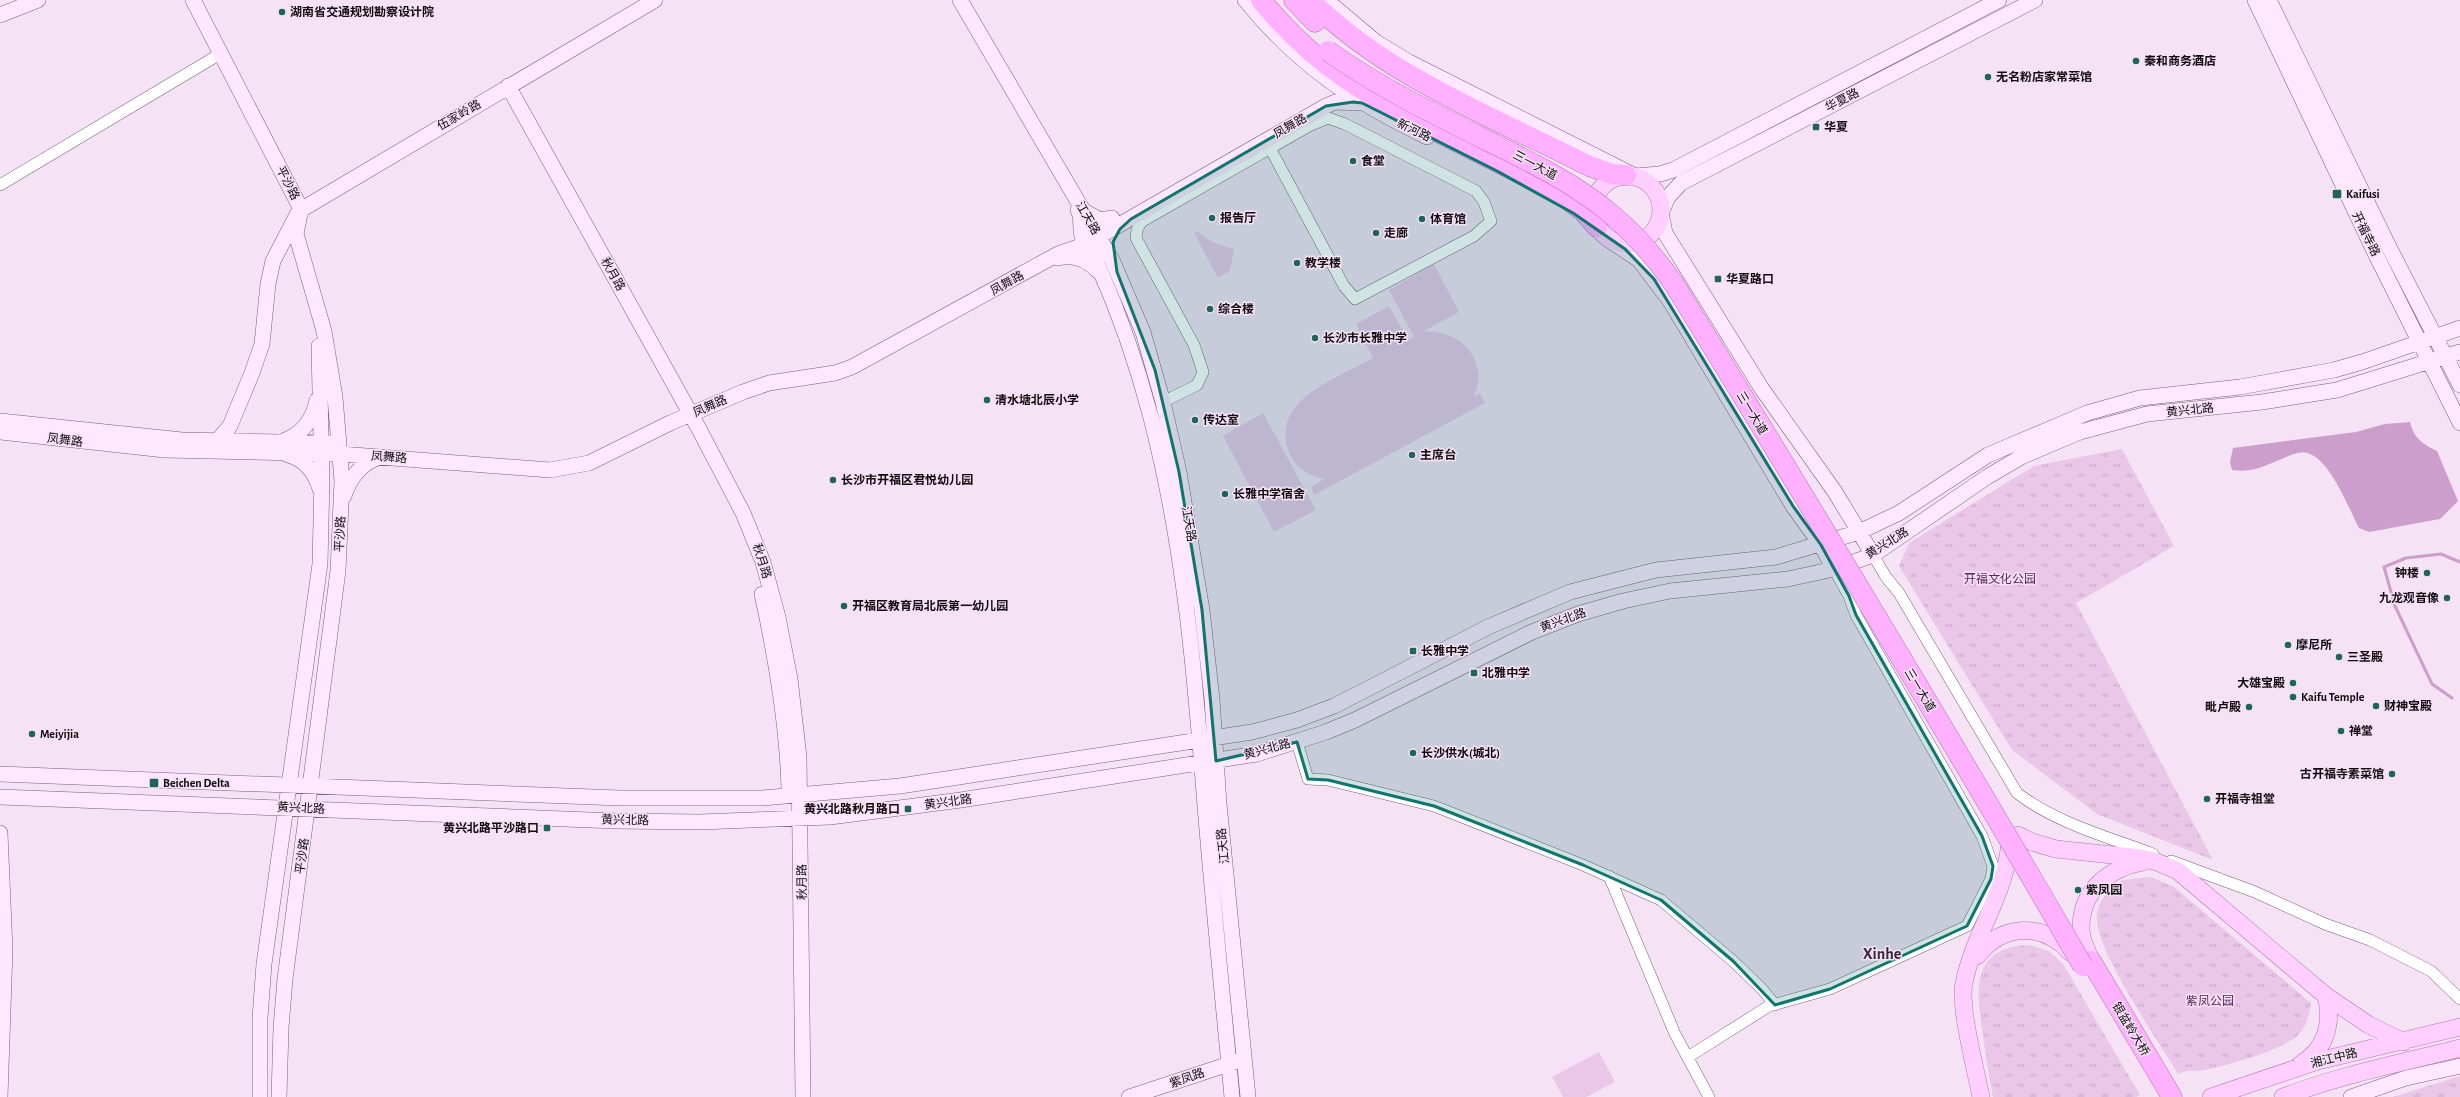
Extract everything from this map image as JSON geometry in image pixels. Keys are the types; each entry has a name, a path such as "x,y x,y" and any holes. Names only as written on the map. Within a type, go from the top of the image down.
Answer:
{"highway":[{"path":"1261,0 1326,72 1564,197 1583,211 1603,234"},
{"name":"三一大道","path":"1277,0 1313,29 1378,71 1574,173 1625,211 1660,248 1695,297 1805,478 2087,964"},
{"name":"三一大道","path":"1294,0 1313,29"},
{"path":"1310,0 1355,40 1380,58 1428,85 1589,166 1612,174 1630,176"},
{"path":"1313,29 1326,72"},
{"path":"1313,29 1355,40"},
{"name":"银盆岭大桥","path":"2087,964 2159,1097"},
{"name":"银盆岭大桥","path":"2087,964 2172,1097"}],"main road":[{"path":"1630,176 1652,186 1657,194 1661,213 1654,232 1638,243 1628,245 1603,234 1592,210 1596,193 1609,180 1630,176"},
{"path":"1981,1097 1963,1003 1964,984 1969,967 2005,874 2014,837 2056,848 2132,857 2157,862 2178,871 2326,996 2369,1025 2404,1042"},
{"path":"2087,964 2081,926 2085,908 2095,886 2118,869 2144,862 2157,862"},
{"path":"1969,967 1984,947 1992,940 2009,933 2029,931 2054,937 2087,964"},
{"path":"2294,1068 2309,1059 2324,1039 2330,1021 2326,996"},
{"name":"湘江中路","path":"2211,1097 2294,1068 2460,1027"},
{"name":"湘江中路","path":"2283,1097 2305,1089 2382,1067 2460,1048"}],"street":[{"path":"0,15 38,0"},
{"name":"平沙路","path":"184,0 217,56 301,209 296,234 327,345 335,397 340,448 341,505 337,578 285,979 281,1028 279,1097"},
{"name":"平沙路","path":"193,0 217,56 290,203 293,214 292,240 318,333 320,355 319,383 322,497 317,589 264,972 260,1018 260,1097"},
{"name":"伍家岭路","path":"217,441 230,426 262,344 268,284 273,261 292,221 301,209 655,0"},
{"name":"江天路","path":"955,0 1080,213 1090,236 1117,272 1143,332 1163,402 1179,472 1202,610 1209,762 1232,1097"},
{"name":"江天路","path":"960,0 1084,211 1090,236 1105,281 1135,362 1150,414 1162,469 1208,739"},
{"name":"新河路","path":"1245,0 1283,44 1326,72 1362,104 1553,202 1603,234 1639,260 1670,301 1793,506 1821,544 1834,569"},
{"path":"1326,0 1376,42 1409,62 1630,176"},
{"name":"华夏路","path":"1630,176 1660,174 1673,170 1998,0"},
{"name":"华夏路","path":"1661,213 1668,198 1681,183 2035,0"},
{"name":"开福寺路","path":"2255,0 2376,255 2431,362 2460,423"},
{"name":"开福寺路","path":"2269,0 2389,247 2436,337 2454,355 2460,385"},
{"path":"0,185 217,56"},
{"name":"凤舞路","path":"1090,236 1112,218 1324,96 1326,89 1326,72"},
{"name":"秋月路","path":"504,88 687,416 743,513 763,562 778,618 790,679 799,757 795,796 793,1097"},
{"name":"凤舞路","path":"0,432 165,450 340,448 382,456 526,470 571,468 589,463 687,416 769,383 835,373 852,367 1090,236 1131,219 1326,106 1335,102 1362,104"},
{"path":"1163,402 1197,385 1203,372 1194,344 1136,238 1137,230 1141,222 1270,148 1328,118 1345,124 1476,191 1484,202 1491,221 1474,236 1355,299 1344,286 1270,148"},
{"path":"1084,211 1100,220 1112,218"},
{"path":"1661,213 1662,226 1671,243 1708,298 1762,389 1835,492 1886,577 1898,593 2010,785 2017,793 2029,803 2086,830 2255,892 2325,924 2370,940 2431,971 2460,999"},
{"path":"1117,272 1113,256 1113,242 1120,228 1131,219"},
{"path":"1044,262 1063,256 1078,258 1094,267 1105,281"},
{"name":"黄兴北路","path":"0,774 620,798 690,799 795,796 900,786 1208,739 1275,726 1321,712 1350,699 1516,613 1570,592 1656,570 1776,557 1859,532 1899,513 1988,455 2087,412 2140,398 2240,387 2334,370 2362,362 2460,328"},
{"name":"黄兴北路","path":"0,797 616,821 700,822 795,818 902,808 1257,754 1326,732 1384,708 1532,632 1584,612 1670,591 1788,579 1834,569 1873,555 1987,477 2022,457 2080,432 2147,414 2262,402 2331,392 2454,355"},
{"path":"319,383 315,408 309,422 298,434 279,448 301,460 308,467 318,483 322,497"},
{"name":"凤舞路","path":"0,421 123,435 217,441 279,448"},
{"path":"341,505 347,487 361,468 374,459 382,456"},
{"path":"1688,1057 1775,1005 1830,989 1966,926 1991,879 1994,866 1990,854 1856,615 1849,596 1834,569"},
{"path":"1297,742 1308,779 1328,780 1434,806 1609,876 1661,900 1733,961 1762,989 1775,1005"},
{"name":"江天路","path":"1209,762 1248,1097"},
{"name":"秋月路","path":"795,818 803,1097"},
{"path":"0,833 5,950 0,1097"},
{"path":"1609,876 1649,975 1709,1097"},
{"name":"紫凤路","path":"1129,1097 1245,1064"},
{"path":"2351,1097 2406,1078 2460,1066"},
{"name":"紫凤路","path":"1160,1097 1230,1069"}],"highlighted area":[{"path":"1353,102 1362,103 1497,171 1573,213 1625,249 1654,279 1793,506 1821,545 1849,596 1856,615 1982,836 1993,866 1991,879 1967,926 1830,989 1775,1005 1733,961 1661,900 1583,865 1434,806 1328,780 1308,779 1297,742 1216,761 1202,610 1179,472 1155,370 1117,272 1113,242 1120,229 1131,219 1326,106"}],"green space":[{"path":"1198,231 1201,235 1219,245 1234,249 1230,271 1218,278 1194,233"},
{"path":"1434,264 1459,312 1422,332 1439,333 1451,336 1468,348 1477,366 1478,386 1474,396 1480,393 1485,403 1314,495 1311,487 1324,479 1307,473 1297,465 1290,455 1286,431 1290,416 1299,403 1312,392 1327,382 1373,358 1356,324 1389,306 1408,340 1414,337 1389,290"},
{"path":"1263,413 1316,510 1274,532 1223,436"},
{"name":"开福文化公园","path":"2122,449 2174,546 2076,603 2213,860 2097,814 2012,750 1899,566 1909,543 2034,466"},
{"name":"紫凤公园","path":"2151,877 2174,887 2311,1003 2305,1025 2297,1036 2279,1047 2253,1057 2205,1070 2190,1070 2178,1074 2143,1019 2116,971 2105,949 2099,930 2097,916 2102,900 2122,880"},
{"path":"2029,945 2049,951 2063,964 2140,1095 2136,1097 1993,1097 1985,1052 1979,1004 1981,976 1986,964 1995,954 2009,948"},
{"path":"1599,1052 1615,1082 1586,1097 1563,1097 1552,1077"},
{"path":"2460,1076 2460,1097 2393,1097"}],"shaded area":[{"path":"2410,422 2417,437 2427,446 2437,451 2458,501 2440,519 2369,532 2359,528 2344,497 2331,475 2324,465 2308,453 2297,453 2262,467 2244,471 2232,470 2230,462 2233,448 2356,432 2385,424"}],"waterway":[{"path":"2452,698 2432,684 2395,606 2384,567 2406,558 2441,554 2460,562"}],"place":[{"name":"湖南省交通规划勘察设计院","path":"282,12"},
{"name":"秦和商务酒店","path":"2136,61"},
{"name":"无名粉店家常菜馆","path":"1988,77"},
{"name":"华夏","path":"1816,127"},
{"name":"食堂","path":"1353,161"},
{"name":"Kaifusi","path":"2337,194"},
{"name":"报告厅","path":"1212,218"},
{"name":"体育馆","path":"1422,219"},
{"name":"走廊","path":"1376,233"},
{"name":"教学楼","path":"1297,263"},
{"name":"华夏路口","path":"1718,279"},
{"name":"综合楼","path":"1210,309"},
{"name":"长沙市长雅中学","path":"1315,338"},
{"name":"清水塘北辰小学","path":"987,400"},
{"name":"传达室","path":"1195,420"},
{"name":"主席台","path":"1412,455"},
{"name":"长沙市开福区君悦幼儿园","path":"833,480"},
{"name":"长雅中学宿舍","path":"1225,494"},
{"name":"钟楼","path":"2427,573"},
{"name":"九龙观音像","path":"2447,598"},
{"name":"开福区教育局北辰第一幼儿园","path":"844,606"},
{"name":"摩尼所","path":"2288,645"},
{"name":"长雅中学","path":"1413,651"},
{"name":"三圣殿","path":"2339,657"},
{"name":"北雅中学","path":"1474,673"},
{"name":"大雄宝殿","path":"2293,683"},
{"name":"Kaifu Temple","path":"2293,697"},
{"name":"财神宝殿","path":"2376,706"},
{"name":"毗卢殿","path":"2249,707"},
{"name":"禅堂","path":"2341,731"},
{"name":"Meiyijia","path":"32,734"},
{"name":"长沙供水(城北)","path":"1413,753"},
{"name":"古开福寺素菜馆","path":"2392,774"},
{"name":"Beichen Delta","path":"154,783"},
{"name":"开福寺祖堂","path":"2207,799"},
{"name":"黄兴北路秋月路口","path":"908,809"},
{"name":"黄兴北路平沙路口","path":"547,828"},
{"name":"紫凤园","path":"2078,890"}],"district":[{"name":"Xinhe","path":"1882,953"}]}
